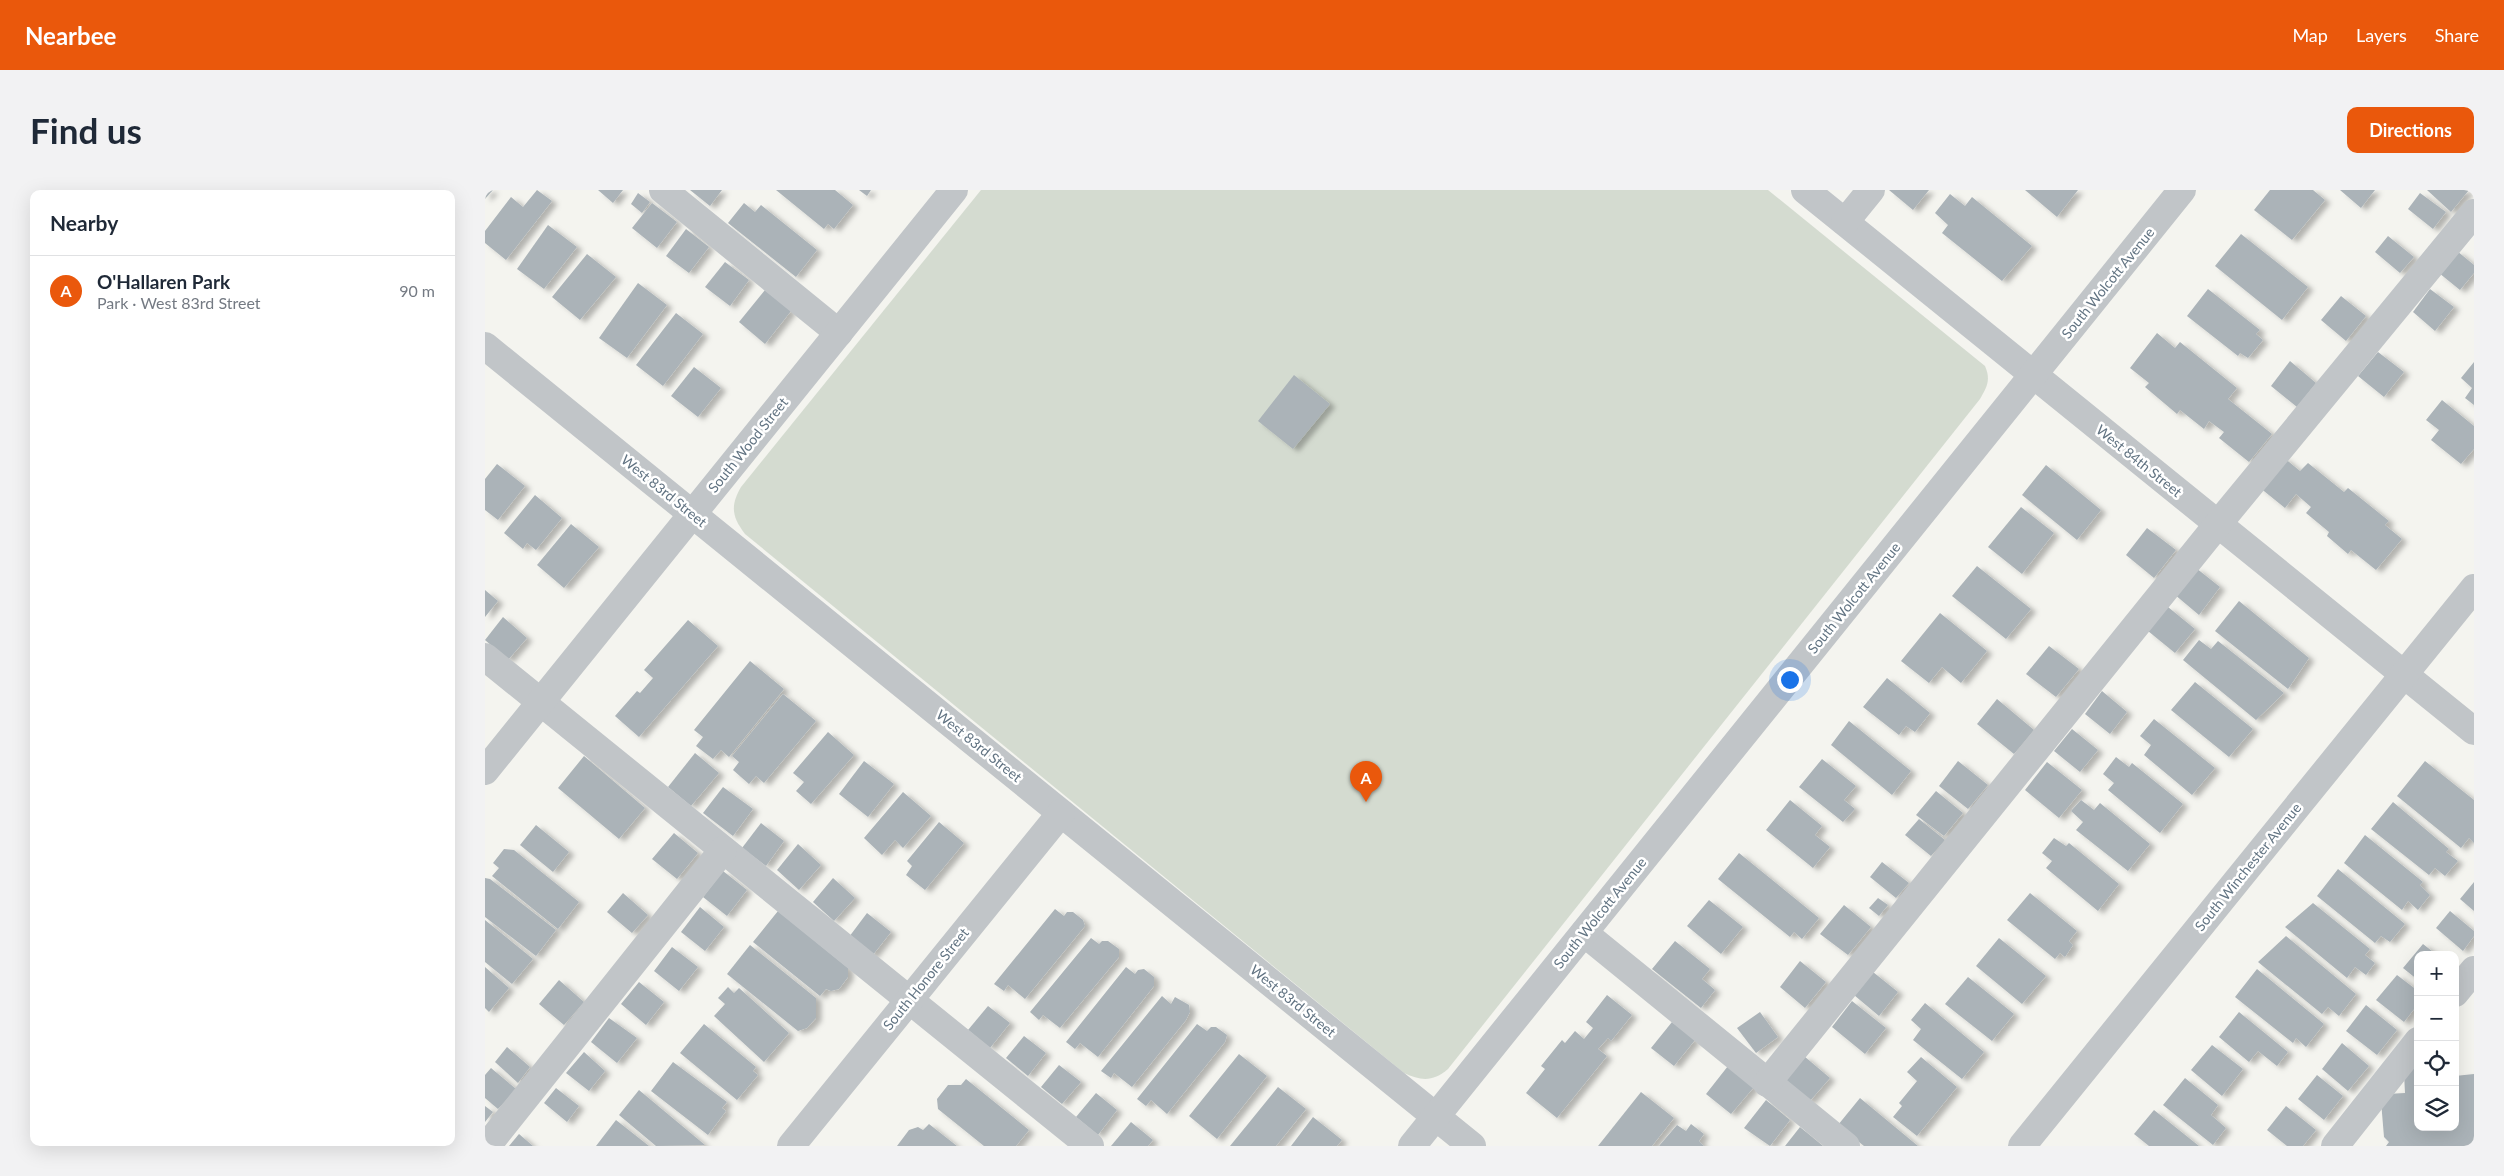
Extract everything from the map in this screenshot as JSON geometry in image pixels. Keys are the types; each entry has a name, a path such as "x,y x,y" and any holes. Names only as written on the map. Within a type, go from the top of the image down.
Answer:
{"street":[{"path":"663,190 839,333"},
{"name":"South Wood Street","path":"485,771 954,190"},
{"name":"West 84th Street","path":"1805,190 2474,731"},
{"path":"1845,222 1871,190"},
{"name":"South Wolcott Avenue","path":"1412,1146 2182,190"},
{"path":"1767,1083 2218,524 2474,212"},
{"name":"West 83rd Street","path":"485,346 1472,1146"},
{"name":"South Winchester Avenue","path":"2022,1146 2474,588"},
{"path":"485,657 1090,1146"},
{"name":"South Honore Street","path":"791,1146 1061,813"},
{"path":"487,1146 723,850"},
{"path":"1584,933 1846,1146"},
{"path":"2459,988 2474,970"},
{"path":"2335,1146 2414,1046"}],"shaded area":[{"path":"981,190 1768,190 1985,366 1988,375 1987,383 1980,399 1448,1069 1432,1078 1421,1079 1404,1073 745,534 737,522 734,506 741,487"}],"building":[{"path":"485,190 493,190 485,199"},
{"path":"537,190 552,201 506,260 485,243 485,231 511,197 523,207"},
{"path":"598,190 623,190 613,203"},
{"path":"690,190 722,190 710,206"},
{"path":"776,190 835,190 853,205 834,229 828,224 824,229"},
{"path":"859,190 871,190 867,196"},
{"path":"1889,190 1929,190 1913,210"},
{"path":"2025,190 2078,190 2057,217"},
{"path":"2270,190 2313,190 2325,200 2292,240 2254,210"},
{"path":"2340,190 2375,190 2361,208"},
{"path":"2427,190 2469,190 2451,212"},
{"path":"638,193 650,202 642,213 631,204"},
{"path":"2420,193 2446,212 2433,229 2408,209"},
{"path":"1950,194 1965,206 1972,197 2032,246 2002,281 1942,233 1948,225 1935,213"},
{"path":"652,203 677,222 657,248 632,228"},
{"path":"744,203 755,212 761,205 817,250 796,277 728,223"},
{"path":"548,225 577,247 544,289 517,269"},
{"path":"686,229 709,247 689,273 666,256"},
{"path":"2241,234 2308,287 2282,320 2215,266"},
{"path":"2388,236 2414,257 2400,273 2375,252"},
{"path":"2457,251 2474,265 2474,273 2460,290 2439,273"},
{"path":"587,254 616,277 580,320 552,297"},
{"path":"725,262 749,280 730,306 705,287"},
{"path":"638,283 667,305 627,358 599,338"},
{"path":"2208,289 2260,330 2256,334 2263,340 2248,358 2240,353 2238,356 2187,316"},
{"path":"2430,289 2454,307 2435,331 2413,312"},
{"path":"765,290 791,311 765,344 739,322"},
{"path":"2341,296 2366,316 2346,341 2321,320"},
{"path":"676,313 703,334 663,386 636,365"},
{"path":"2157,333 2175,348 2180,342 2237,388 2228,399 2272,434 2249,462 2219,438 2224,432 2209,421 2204,429 2180,410 2177,414 2145,387 2149,383 2130,368"},
{"path":"2378,352 2404,372 2384,397 2358,376"},
{"path":"2290,361 2316,383 2297,407 2271,386"},
{"path":"2474,362 2474,405 2465,398 2472,388 2461,378"},
{"path":"694,367 721,388 698,417 671,396"},
{"path":"1294,375 1330,404 1293,449 1258,421"},
{"path":"2442,400 2474,426 2474,449 2461,464 2431,440 2439,430 2426,420"},
{"path":"2283,457 2300,471 2308,463 2344,492 2348,488 2389,521 2385,525 2402,539 2376,570 2351,550 2348,554 2327,536 2329,532 2306,513 2311,507 2296,494 2285,508 2259,487"},
{"path":"497,464 525,486 498,520 485,510 485,479"},
{"path":"2046,465 2101,510 2077,540 2022,495"},
{"path":"535,495 562,518 536,550 527,543 523,549 504,533"},
{"path":"2021,507 2054,533 2022,574 1988,547"},
{"path":"571,524 599,547 564,588 537,565"},
{"path":"2147,528 2176,550 2154,578 2126,555"},
{"path":"1977,566 2031,609 2006,639 1952,596"},
{"path":"2196,568 2220,587 2199,615 2174,594"},
{"path":"485,590 498,601 485,617"},
{"path":"2239,601 2309,658 2288,689 2215,631"},
{"path":"2168,607 2195,629 2175,653 2148,631"},
{"path":"1940,613 1987,651 1961,683 1942,667 1929,683 1901,661"},
{"path":"503,617 527,638 508,660 485,640"},
{"path":"688,620 718,646 639,737 615,716 637,691 640,693 653,678 644,670"},
{"path":"2199,640 2211,649 2218,641 2284,693 2256,720 2183,660"},
{"path":"2049,646 2079,669 2056,697 2026,674"},
{"path":"750,661 784,689 729,757 721,750 713,759 696,746 703,737 694,730"},
{"path":"1887,678 1930,713 1915,732 1906,726 1899,735 1863,707"},
{"path":"2195,682 2253,729 2229,757 2171,710"},
{"path":"2102,691 2127,712 2110,734 2085,714"},
{"path":"783,694 816,721 764,783 756,776 749,784 733,770 739,762 732,756"},
{"path":"1997,699 2034,730 2014,754 1977,724"},
{"path":"2154,719 2215,768 2192,795 2144,755 2151,745 2140,736"},
{"path":"1849,721 1911,771 1892,795 1831,745"},
{"path":"2072,729 2098,750 2080,772 2054,751"},
{"path":"828,732 854,755 811,804 796,791 804,782 793,773"},
{"path":"695,753 719,773 691,806 668,787"},
{"path":"584,756 645,808 619,839 558,788"},
{"path":"2116,757 2129,767 2132,763 2183,804 2160,833 2108,790 2114,783 2103,774"},
{"path":"1822,759 1856,786 1844,800 1855,809 1843,822 1799,787"},
{"path":"864,761 894,784 868,817 839,794"},
{"path":"1958,761 1988,785 1968,809 1939,786"},
{"path":"2425,761 2474,800 2474,843 2469,838 2461,848 2397,796"},
{"path":"2047,762 2082,790 2059,818 2025,790"},
{"path":"723,787 753,809 733,836 703,813"},
{"path":"1936,791 1963,813 1944,836 1916,815"},
{"path":"903,792 931,816 903,848 895,840 882,855 864,838"},
{"path":"1790,800 1822,826 1815,835 1830,847 1813,868 1766,830"},
{"path":"2081,800 2094,810 2100,803 2150,844 2128,871 2076,830 2083,822 2071,811"},
{"path":"2393,802 2449,849 2446,852 2458,861 2445,876 2435,868 2429,875 2371,829"},
{"path":"1919,819 1945,840 1931,856 1905,835"},
{"path":"939,822 964,843 925,890 906,875 912,866 907,861"},
{"path":"761,823 784,841 766,866 742,848"},
{"path":"536,825 569,852 553,872 520,845"},
{"path":"674,833 698,853 677,879 652,859"},
{"path":"2365,835 2423,882 2420,885 2430,895 2418,910 2408,901 2402,910 2344,863"},
{"path":"2054,838 2066,846 2069,843 2119,884 2098,911 2046,868 2052,861 2042,853"},
{"path":"798,844 821,865 799,890 777,870"},
{"path":"504,849 514,850 579,902 558,929 492,876 499,868 493,863"},
{"path":"1739,853 1819,918 1802,939 1794,932 1790,937 1718,879"},
{"path":"1882,862 1909,883 1896,898 1870,877"},
{"path":"2338,869 2405,924 2390,942 2381,936 2375,943 2317,896"},
{"path":"723,871 747,890 727,916 703,897"},
{"path":"485,878 490,879 556,930 536,956 485,917"},
{"path":"833,878 855,898 834,921 813,902"},
{"path":"2474,882 2474,911 2460,899"},
{"path":"623,893 648,915 632,933 607,912"},
{"path":"2030,893 2077,931 2069,941 2073,945 2065,957 2060,953 2055,959 2007,920"},
{"path":"1878,898 1888,905 1879,916 1869,908"},
{"path":"1709,900 1743,927 1721,954 1687,926"},
{"path":"2313,903 2370,949 2365,955 2375,963 2366,975 2355,967 2347,978 2285,927"},
{"path":"1844,905 1871,927 1848,955 1820,934"},
{"path":"700,907 724,927 705,951 681,932"},
{"path":"1055,909 1064,916 1067,912 1073,912 1083,920 1085,926 1025,999 1008,985 1004,991 994,984"},
{"path":"778,911 848,968 848,977 839,989 831,991 826,989 820,996 753,942"},
{"path":"2450,911 2474,931 2474,936 2463,951 2436,928"},
{"path":"867,913 891,932 872,956 849,937"},
{"path":"485,920 533,959 512,984 485,962"},
{"path":"2286,936 2356,994 2339,1016 2328,1007 2322,1014 2258,962"},
{"path":"1091,938 1099,944 1102,941 1108,941 1119,949 1119,957 1060,1028 1043,1015 1039,1020 1030,1012"},
{"path":"1999,938 2046,976 2022,1004 1976,966"},
{"path":"1675,941 1710,969 1702,979 1715,990 1701,1008 1652,969"},
{"path":"2423,944 2432,951 2417,951"},
{"path":"750,945 816,998 816,1018 807,1028 798,1031 727,974"},
{"path":"672,947 698,967 679,991 654,971"},
{"path":"2414,955 2414,977 2403,968"},
{"path":"1800,961 1826,982 1805,1008 1780,987"},
{"path":"485,967 509,988 489,1012 485,1008"},
{"path":"1126,967 1135,974 1138,970 1144,969 1154,977 1154,986 1098,1057 1080,1043 1075,1049 1066,1042"},
{"path":"2257,969 2324,1024 2306,1047 2296,1038 2293,1043 2235,997"},
{"path":"1873,972 1898,992 1879,1016 1854,995"},
{"path":"2397,975 2414,988 2414,1009 2404,1022 2376,1000"},
{"path":"1968,977 2014,1014 1992,1041 1945,1004"},
{"path":"559,980 584,1002 564,1025 539,1004"},
{"path":"639,982 664,1002 646,1025 621,1004"},
{"path":"728,987 734,993 739,988 789,1033 764,1062 714,1016 725,1004 718,998"},
{"path":"1607,995 1632,1015 1611,1041 1608,1038 1598,1049 1607,1056 1557,1118 1526,1093 1545,1069 1541,1066 1562,1040 1565,1043 1575,1031 1584,1039 1593,1028 1586,1022"},
{"path":"1162,996 1171,1004 1175,997 1189,1005 1190,1012 1186,1020 1132,1087 1114,1073 1111,1078 1101,1071"},
{"path":"1852,1001 1886,1028 1865,1054 1832,1027"},
{"path":"1925,1003 1984,1052 1962,1079 1913,1040 1921,1029 1911,1020"},
{"path":"2366,1005 2397,1030 2377,1055 2346,1031"},
{"path":"988,1006 1010,1023 990,1048 968,1030"},
{"path":"1760,1012 1778,1037 1756,1053 1737,1028"},
{"path":"2239,1012 2288,1052 2277,1066 2258,1051 2249,1062 2219,1037"},
{"path":"609,1018 637,1038 617,1063 591,1042"},
{"path":"1672,1022 1695,1040 1674,1066 1651,1048"},
{"path":"704,1024 756,1067 753,1071 758,1075 737,1100 680,1053"},
{"path":"1197,1024 1207,1031 1211,1027 1216,1027 1227,1035 1225,1042 1167,1114 1151,1100 1146,1106 1137,1099"},
{"path":"1024,1036 1046,1053 1028,1076 1006,1058"},
{"path":"2342,1043 2369,1066 2348,1091 2322,1069"},
{"path":"2212,1045 2243,1069 2222,1096 2191,1070"},
{"path":"507,1047 530,1067 518,1083 495,1062"},
{"path":"584,1052 605,1071 589,1091 566,1073"},
{"path":"1239,1054 1267,1076 1217,1139 1189,1116"},
{"path":"1804,1056 1830,1078 1809,1102 1783,1081"},
{"path":"1921,1057 1957,1087 1917,1136 1893,1117 1902,1106 1899,1103 1917,1081 1907,1072"},
{"path":"673,1062 727,1102 722,1108 726,1111 708,1135 651,1091"},
{"path":"1059,1065 1081,1082 1062,1104 1041,1087"},
{"path":"1728,1066 1754,1087 1731,1114 1706,1094"},
{"path":"2414,1066 2414,1131 2459,1131 2459,1076 2474,1074 2474,1146 2386,1146 2389,1142 2384,1137 2381,1101 2387,1094 2405,1093 2404,1073 2409,1067"},
{"path":"491,1068 516,1089 498,1109 485,1098 485,1075"},
{"path":"2317,1075 2343,1096 2324,1120 2298,1099"},
{"path":"2185,1078 2218,1105 2211,1115 2226,1128 2213,1145 2163,1105"},
{"path":"966,1079 1029,1130 1016,1146 984,1146 938,1109 937,1099 948,1085 961,1085"},
{"path":"1278,1087 1306,1109 1276,1146 1230,1146"},
{"path":"556,1088 579,1106 567,1122 544,1103"},
{"path":"639,1090 705,1145 656,1146 619,1115"},
{"path":"1641,1092 1674,1118 1652,1146 1598,1146"},
{"path":"1096,1093 1117,1110 1098,1135 1076,1117"},
{"path":"1860,1098 1918,1146 1864,1146 1838,1125"},
{"path":"1766,1100 1790,1120 1770,1146 1744,1128"},
{"path":"485,1106 493,1112 485,1122"},
{"path":"2286,1106 2316,1130 2303,1146 2287,1146 2267,1130"},
{"path":"2154,1110 2199,1146 2149,1146 2134,1134"},
{"path":"1313,1117 1342,1140 1337,1146 1291,1146"},
{"path":"616,1120 649,1146 596,1146"},
{"path":"1131,1122 1153,1140 1148,1146 1111,1146"},
{"path":"929,1124 957,1146 897,1146 909,1130 918,1127 923,1130"},
{"path":"1691,1124 1704,1134 1699,1141 1704,1146 1659,1146 1677,1125 1686,1131"},
{"path":"1800,1127 1823,1146 1785,1146"},
{"path":"519,1134 533,1146 509,1146"}],"place":[{"name":"O'Hallaren Park","path":"1366,802"}]}
